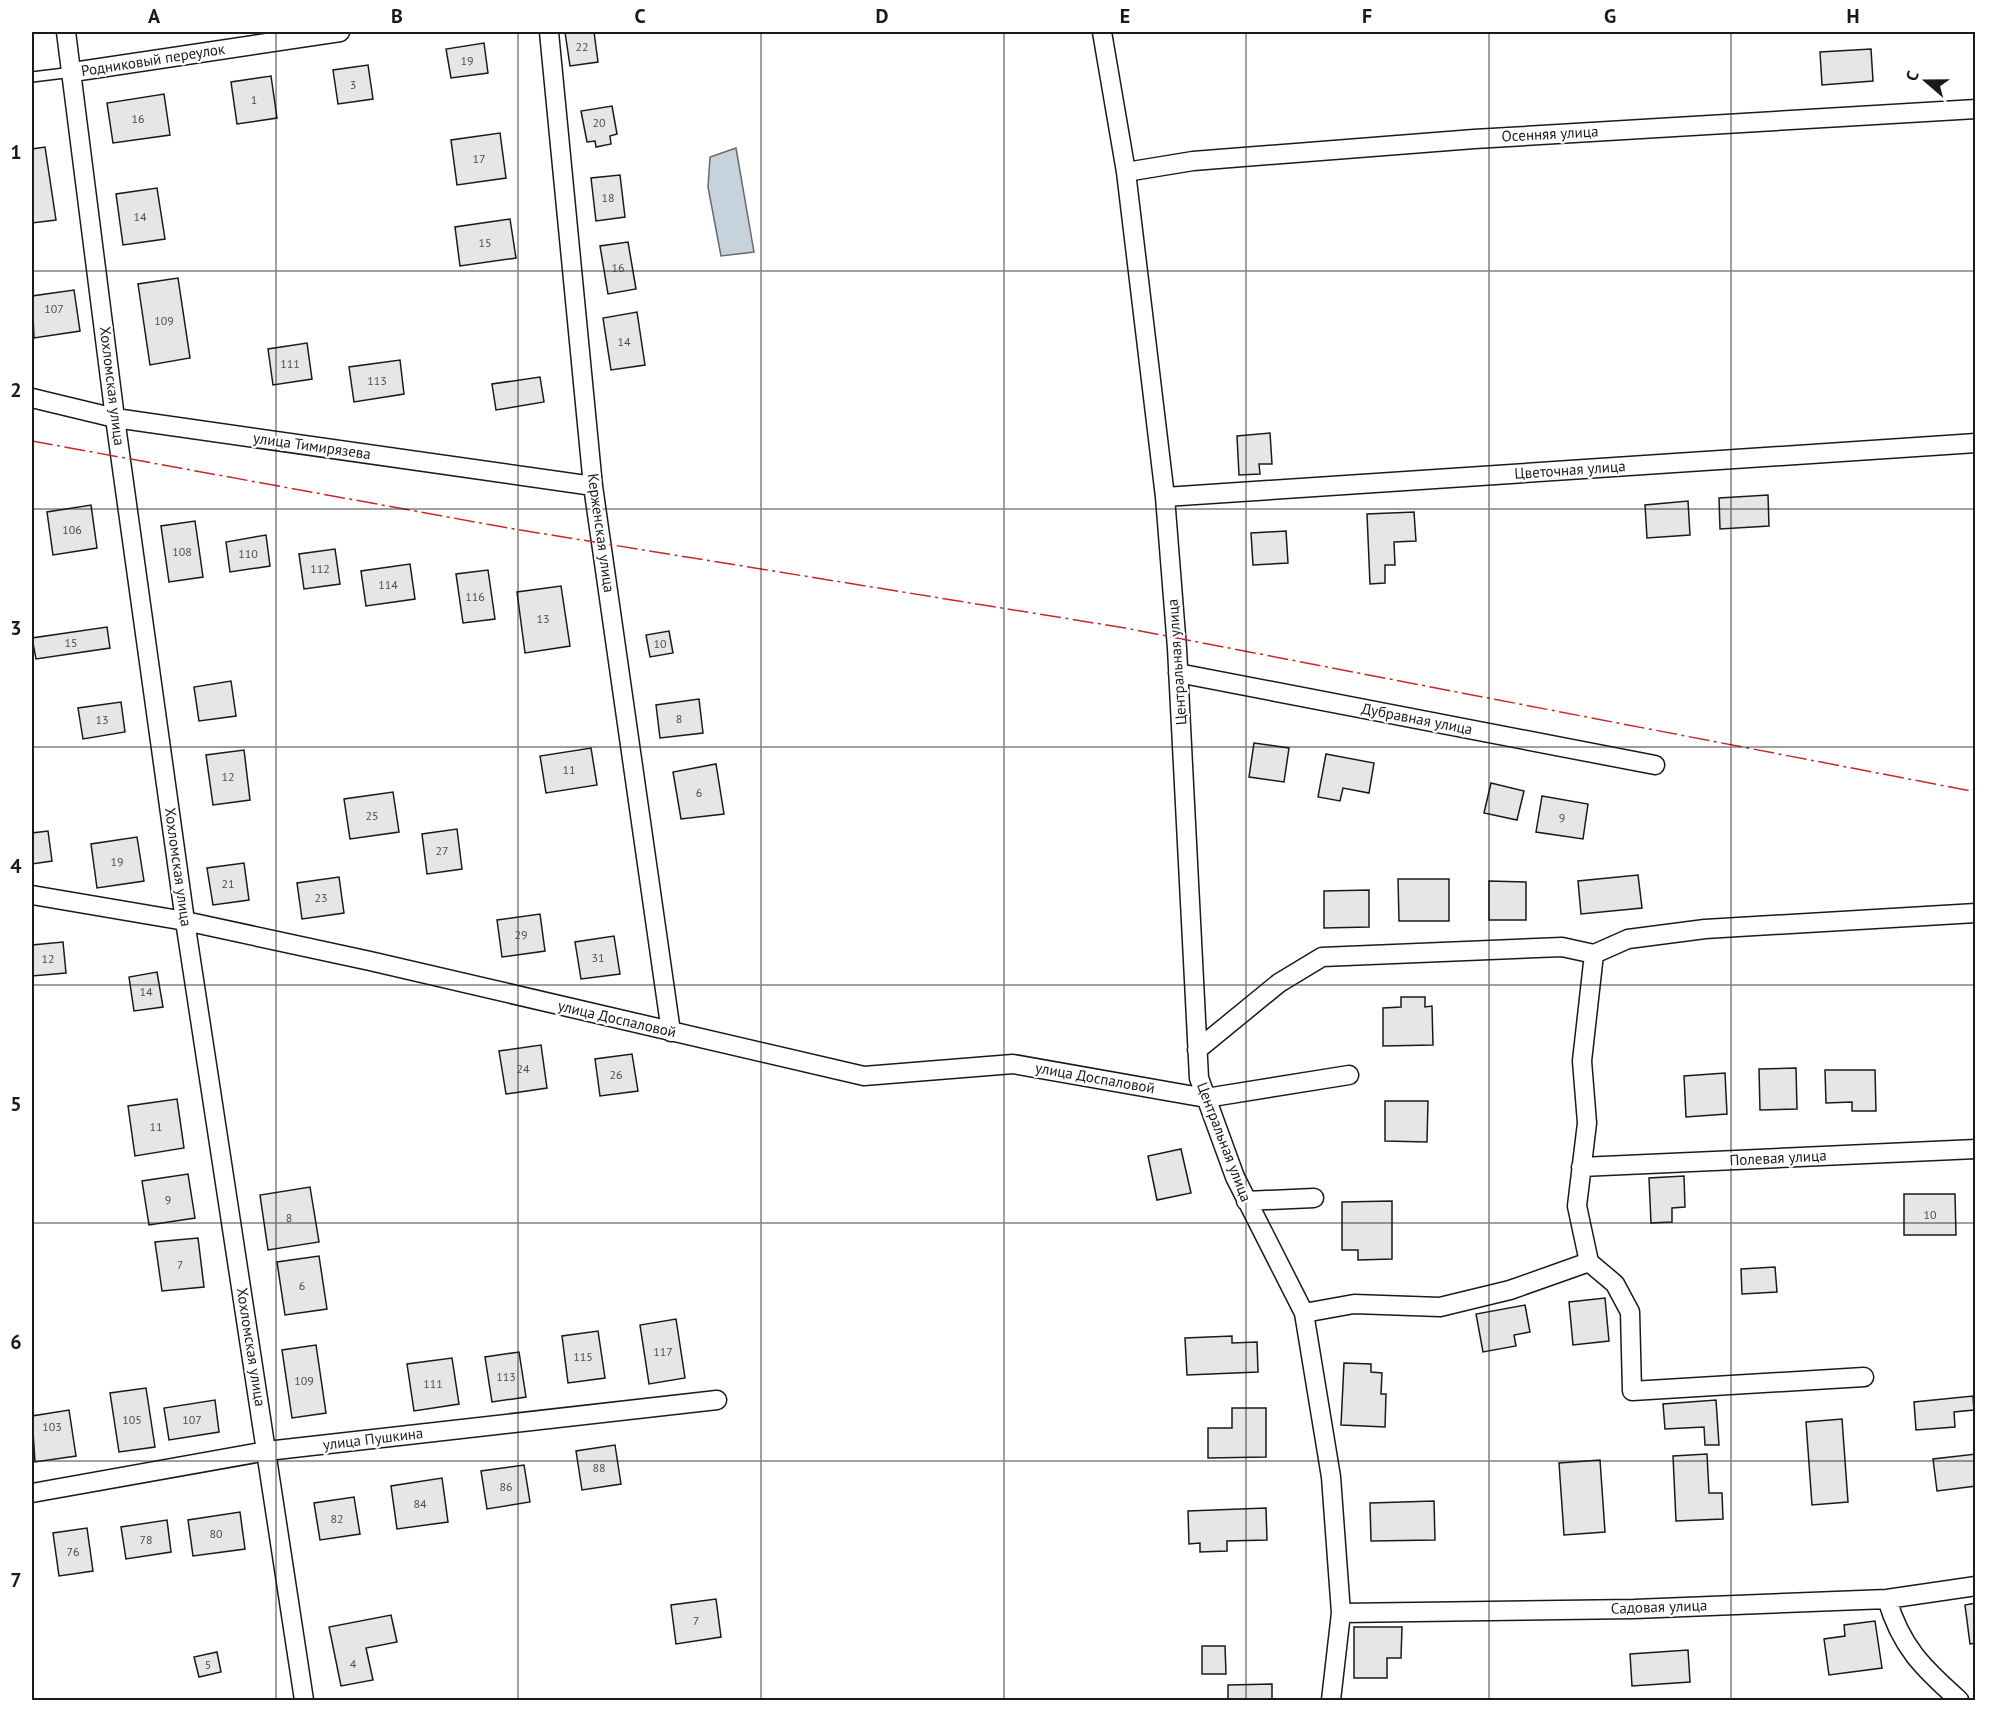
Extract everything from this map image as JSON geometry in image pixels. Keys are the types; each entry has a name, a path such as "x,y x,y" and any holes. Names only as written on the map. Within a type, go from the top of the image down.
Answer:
{"street":[{"name":"Хохломская улица","path":"66,32 185,921 304,1701"},
{"name":"Родниковый переулок","path":"73,72 340,32"},
{"name":"Керженская улица","path":"549,32 593,486 671,1032"},
{"name":"Центральная улица","path":"1102,32 1126,172 1165,497 1178,673 1198,1078 1235,1177 1304,1313 1331,1477 1341,1613 1330,1701"},
{"name":"Осенняя улица","path":"1126,172 1193,161 1474,139 1976,109"},
{"name":"улица Тимирязева","path":"32,399 116,418 593,486"},
{"name":"Цветочная улица","path":"1165,497 1976,443"},
{"name":"Дубравная улица","path":"1178,673 1655,765"},
{"name":"улица Доспаловой","path":"32,895 185,921 370,961 864,1076 1013,1064 1206,1098 1349,1075"},
{"path":"1197,1050 1279,983 1322,957 1562,946 1594,954 1628,939 1705,929 1976,913"},
{"path":"1594,954 1582,1061 1587,1122 1577,1206 1589,1262 1616,1284 1630,1312 1632,1391 1864,1377"},
{"name":"Полевая улица","path":"1581,1167 1976,1149"},
{"path":"1246,1201 1314,1198"},
{"path":"1304,1313 1354,1304 1440,1306 1510,1290 1589,1262"},
{"name":"улица Пушкина","path":"32,1493 267,1451 717,1400"},
{"name":"Садовая улица","path":"1341,1613 1622,1609 1887,1599 1976,1586"},
{"path":"1887,1599 1895,1625 1921,1666 1959,1701"}],"lane":[{"path":"32,77 73,72"}],"shaded area":[{"path":"736,148 754,252 721,256 708,187 710,157"}],"building":[{"path":"565,32 594,32 598,62 570,66"},
{"path":"484,43 488,73 451,78 446,49"},
{"path":"1871,49 1873,81 1822,85 1820,52"},
{"path":"368,65 373,99 338,104 333,70"},
{"path":"271,76 277,118 237,124 231,82"},
{"path":"164,94 170,135 113,143 107,103"},
{"path":"612,106 617,134 610,136 611,144 596,147 595,141 587,142 581,111"},
{"path":"500,133 506,178 457,185 451,140"},
{"path":"45,147 56,220 32,223 32,149"},
{"path":"620,175 625,217 596,221 591,178"},
{"path":"157,188 165,239 123,245 116,194"},
{"path":"510,219 516,258 460,266 455,227"},
{"path":"628,242 636,289 608,294 600,246"},
{"path":"178,278 190,358 150,365 138,284"},
{"path":"74,290 80,331 34,338 32,296"},
{"path":"637,312 645,365 611,370 603,318"},
{"path":"307,343 312,379 273,385 268,349"},
{"path":"400,360 404,394 354,402 349,367"},
{"path":"540,377 544,402 496,410 492,384"},
{"path":"1270,433 1272,464 1259,464 1260,474 1239,475 1237,436"},
{"path":"1768,495 1769,526 1720,529 1719,498"},
{"path":"1688,501 1690,535 1647,538 1645,505"},
{"path":"91,505 97,548 53,555 47,512"},
{"path":"1414,512 1416,541 1394,542 1395,565 1385,565 1385,583 1370,584 1367,514"},
{"path":"195,521 203,577 169,582 161,526"},
{"path":"1286,531 1288,563 1253,565 1251,533"},
{"path":"266,535 270,566 230,572 226,542"},
{"path":"335,549 340,584 304,589 299,554"},
{"path":"410,564 415,599 366,606 361,571"},
{"path":"488,570 495,619 463,623 456,574"},
{"path":"561,586 570,646 525,653 517,592"},
{"path":"107,627 110,648 36,659 32,638"},
{"path":"669,631 673,653 650,657 646,635"},
{"path":"231,681 236,716 199,721 194,687"},
{"path":"699,699 703,733 660,738 656,705"},
{"path":"121,702 125,732 83,739 78,708"},
{"path":"1254,743 1289,748 1284,782 1249,777"},
{"path":"591,748 597,785 546,793 540,756"},
{"path":"244,750 250,800 213,805 206,755"},
{"path":"1326,754 1374,763 1369,793 1343,788 1340,801 1318,797"},
{"path":"716,764 724,814 681,819 673,772"},
{"path":"1491,783 1524,791 1517,820 1484,813"},
{"path":"393,792 399,832 350,839 344,799"},
{"path":"1542,796 1588,804 1583,839 1536,832"},
{"path":"457,829 462,869 427,874 422,834"},
{"path":"48,831 52,861 32,864 32,833"},
{"path":"137,837 144,881 97,888 91,844"},
{"path":"244,863 249,900 213,905 207,868"},
{"path":"1638,875 1642,908 1581,914 1578,881"},
{"path":"339,877 344,913 302,919 297,883"},
{"path":"1398,879 1449,879 1449,921 1399,921"},
{"path":"1489,881 1526,882 1526,920 1489,920"},
{"path":"1369,890 1369,927 1324,928 1324,891"},
{"path":"540,914 545,951 502,957 497,920"},
{"path":"614,936 620,974 581,979 575,942"},
{"path":"63,942 66,973 32,976 32,945"},
{"path":"157,972 163,1007 134,1011 129,977"},
{"path":"1401,997 1425,997 1425,1007 1432,1006 1433,1045 1383,1046 1383,1008 1401,1007"},
{"path":"541,1045 547,1088 506,1094 499,1051"},
{"path":"632,1054 638,1091 600,1096 595,1059"},
{"path":"1796,1068 1797,1109 1760,1110 1759,1069"},
{"path":"1825,1070 1875,1070 1876,1111 1852,1111 1852,1102 1826,1103"},
{"path":"1725,1073 1727,1114 1686,1117 1684,1076"},
{"path":"177,1099 184,1148 135,1156 128,1106"},
{"path":"1385,1101 1428,1101 1427,1142 1385,1141"},
{"path":"1181,1149 1191,1193 1157,1200 1148,1156"},
{"path":"188,1174 195,1218 149,1225 142,1181"},
{"path":"1684,1176 1685,1207 1672,1208 1672,1222 1651,1223 1649,1178"},
{"path":"310,1187 319,1242 268,1250 260,1195"},
{"path":"1904,1194 1955,1194 1956,1235 1904,1235"},
{"path":"1392,1201 1392,1259 1358,1260 1358,1250 1342,1250 1342,1202"},
{"path":"198,1238 204,1287 162,1291 155,1242"},
{"path":"319,1256 327,1309 285,1315 277,1262"},
{"path":"1775,1267 1777,1292 1742,1294 1741,1269"},
{"path":"1605,1298 1609,1341 1573,1345 1569,1302"},
{"path":"1525,1305 1530,1332 1514,1335 1516,1346 1483,1352 1476,1314"},
{"path":"676,1319 685,1378 649,1384 640,1325"},
{"path":"598,1331 605,1378 568,1383 562,1336"},
{"path":"1232,1336 1232,1343 1257,1342 1258,1372 1187,1375 1185,1338"},
{"path":"316,1345 326,1413 292,1418 282,1350"},
{"path":"519,1352 526,1397 492,1402 485,1357"},
{"path":"452,1358 459,1404 414,1411 407,1364"},
{"path":"1344,1363 1371,1364 1371,1372 1382,1373 1381,1394 1386,1394 1385,1427 1341,1425"},
{"path":"146,1388 155,1447 119,1452 110,1393"},
{"path":"1973,1396 1974,1410 1954,1412 1955,1427 1916,1430 1914,1402"},
{"path":"215,1400 219,1432 169,1440 164,1408"},
{"path":"1716,1400 1719,1445 1705,1445 1704,1427 1665,1429 1663,1404"},
{"path":"1232,1408 1266,1408 1266,1457 1208,1458 1208,1428 1232,1428"},
{"path":"69,1410 76,1456 35,1462 32,1416"},
{"path":"1842,1419 1848,1502 1812,1505 1806,1422"},
{"path":"615,1445 621,1484 582,1490 576,1451"},
{"path":"1707,1454 1709,1493 1722,1493 1723,1519 1676,1521 1673,1456"},
{"path":"1976,1454 1976,1486 1937,1491 1933,1459"},
{"path":"1600,1460 1605,1532 1564,1535 1559,1463"},
{"path":"524,1465 530,1502 487,1509 481,1471"},
{"path":"442,1478 448,1522 397,1529 391,1486"},
{"path":"354,1497 360,1534 320,1540 314,1503"},
{"path":"1434,1501 1435,1540 1371,1541 1370,1503"},
{"path":"1266,1508 1267,1540 1227,1541 1227,1551 1200,1552 1200,1543 1189,1544 1188,1511"},
{"path":"240,1512 245,1549 193,1556 188,1520"},
{"path":"167,1520 171,1552 126,1559 121,1527"},
{"path":"87,1528 93,1571 59,1576 53,1533"},
{"path":"716,1599 721,1637 676,1644 671,1605"},
{"path":"1976,1603 1976,1643 1970,1644 1965,1605"},
{"path":"391,1615 397,1642 366,1648 373,1680 341,1686 329,1627"},
{"path":"1875,1621 1882,1668 1829,1675 1824,1639 1845,1636 1844,1625"},
{"path":"1354,1627 1402,1627 1401,1658 1387,1658 1387,1678 1354,1678"},
{"path":"1202,1646 1225,1646 1226,1674 1202,1674"},
{"path":"1688,1650 1690,1682 1632,1686 1630,1654"},
{"path":"217,1652 221,1672 199,1677 194,1657"},
{"path":"1272,1684 1272,1700 1228,1700 1228,1685"}],"power":[{"path":"32,441 508,528 1125,628 1976,792"}]}
